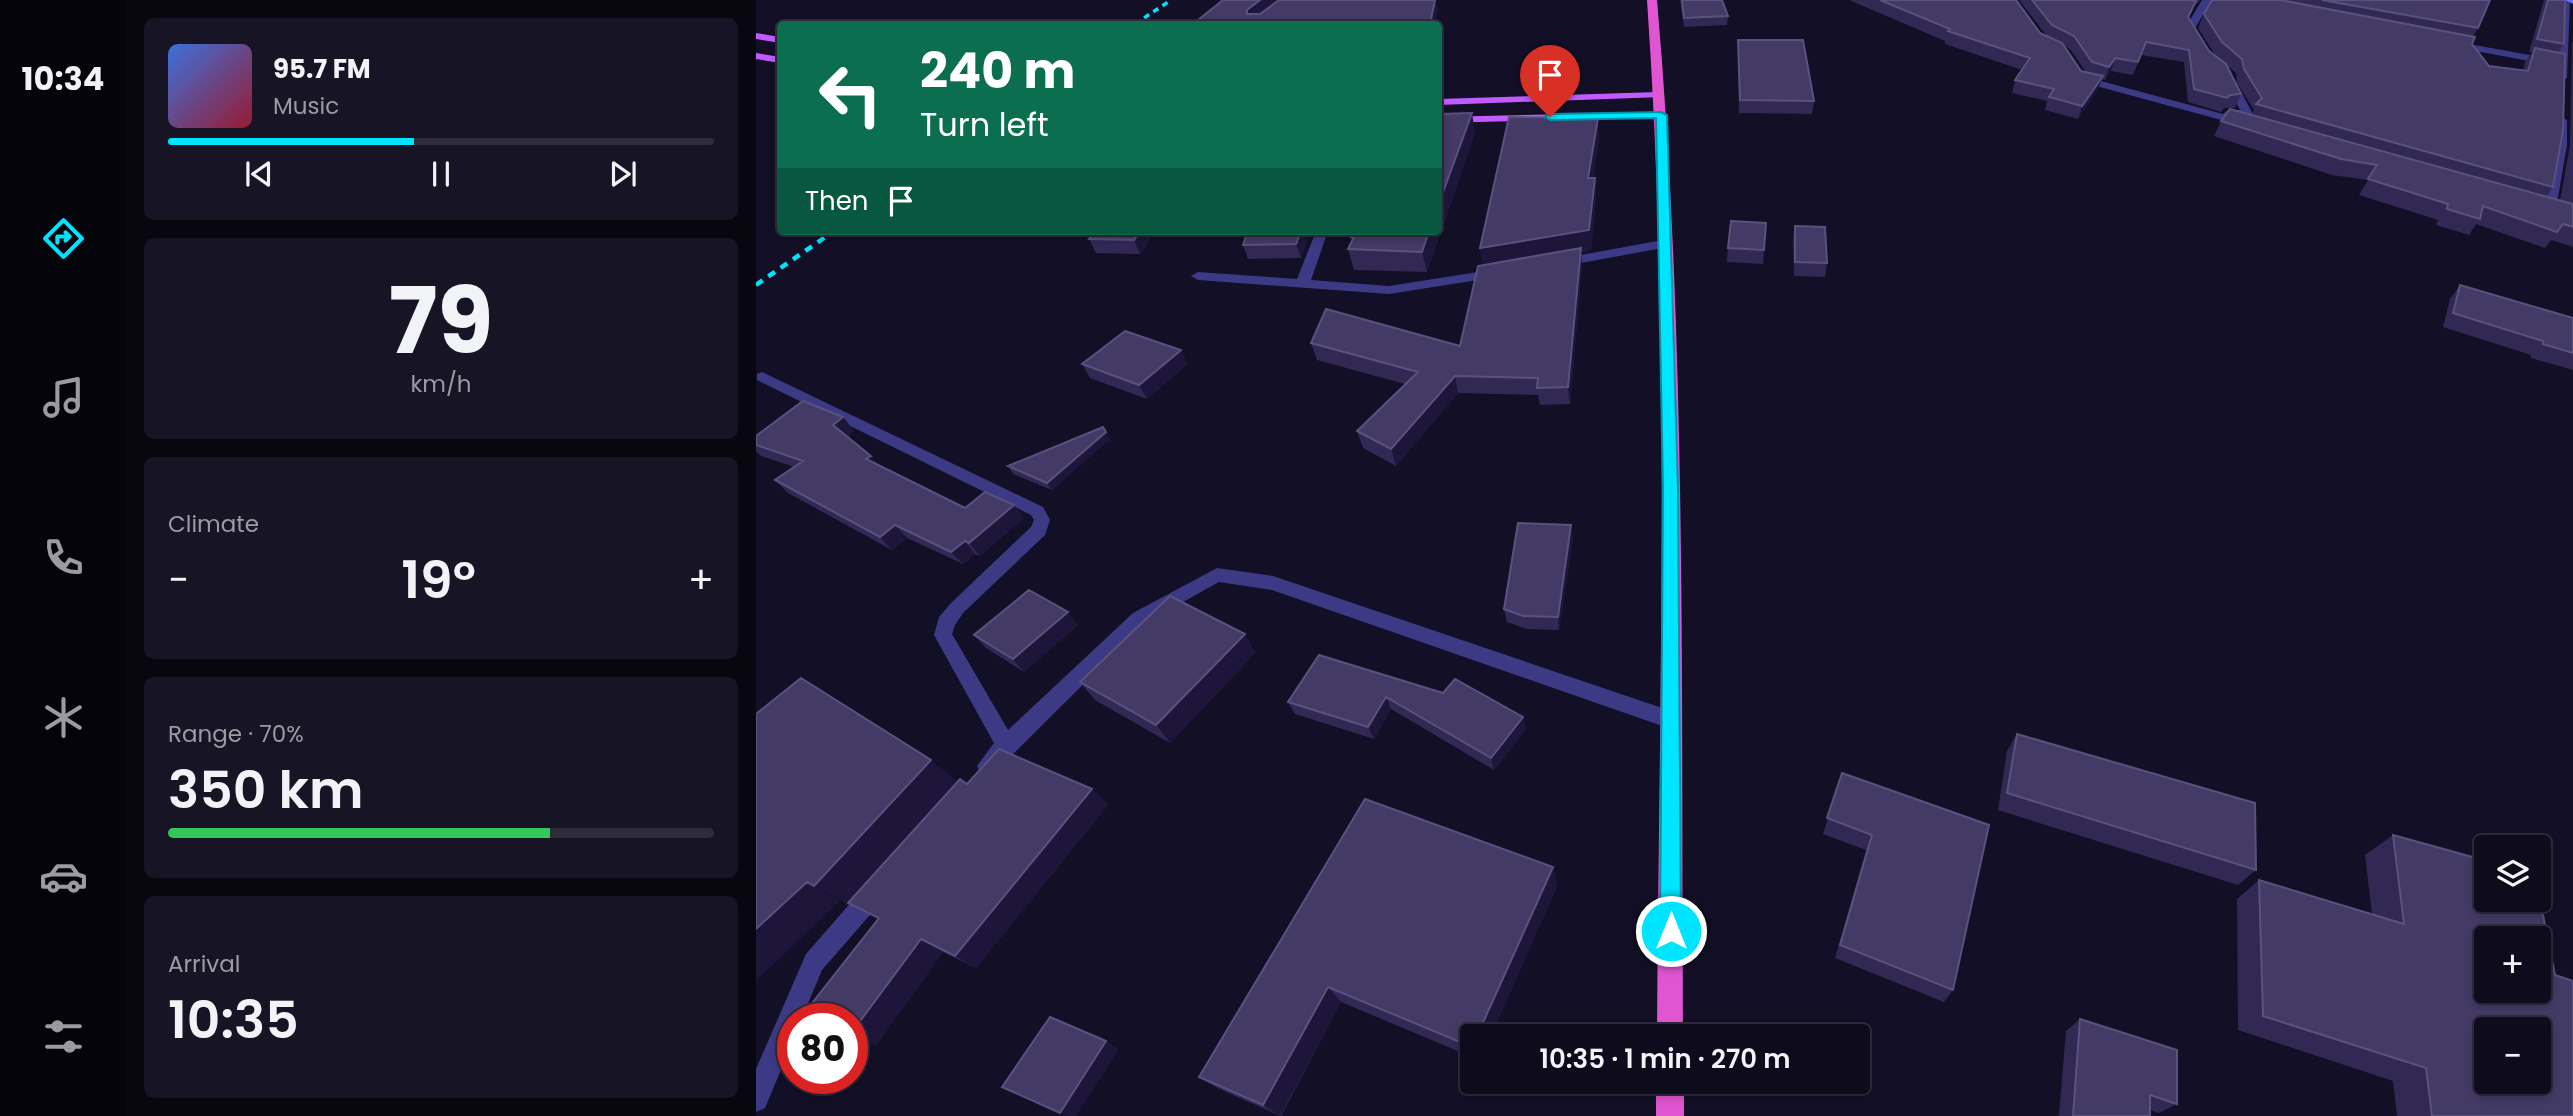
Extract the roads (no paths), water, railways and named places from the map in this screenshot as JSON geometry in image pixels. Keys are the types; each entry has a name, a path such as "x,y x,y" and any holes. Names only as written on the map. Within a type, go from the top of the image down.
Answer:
{"highway":[{"path":"1652,0 1661,115 1670,489 1670,1024"},
{"path":"1670,1094 1670,1116"}],"main road":[{"path":"756,36 777,40"},
{"path":"756,56 777,60"},
{"path":"1442,102 1658,95"},
{"path":"1442,120 1661,115"}],"street":[{"path":"2203,49 2190,28 2196,9 2207,0"},
{"path":"2561,89 2569,0"},
{"path":"2439,41 2562,64"},
{"path":"2070,61 2082,79 2256,126"},
{"path":"2203,112 2247,114 2230,84 2228,74 2219,66"},
{"path":"2550,210 2561,145 2560,113"},
{"path":"1302,285 1321,235"},
{"path":"1541,266 1663,244"},
{"path":"1198,276 1368,290 1406,289 1514,270"},
{"path":"762,377 1037,511 1042,520 1039,530 957,608 946,622 943,635 1006,745"},
{"path":"969,786 1006,745 1139,618 1217,575 1273,583 1671,720"},
{"path":"756,1099 814,962 887,879"}],"railway":[{"path":"1140,21 1171,0"},
{"path":"756,285 828,235"}]}
